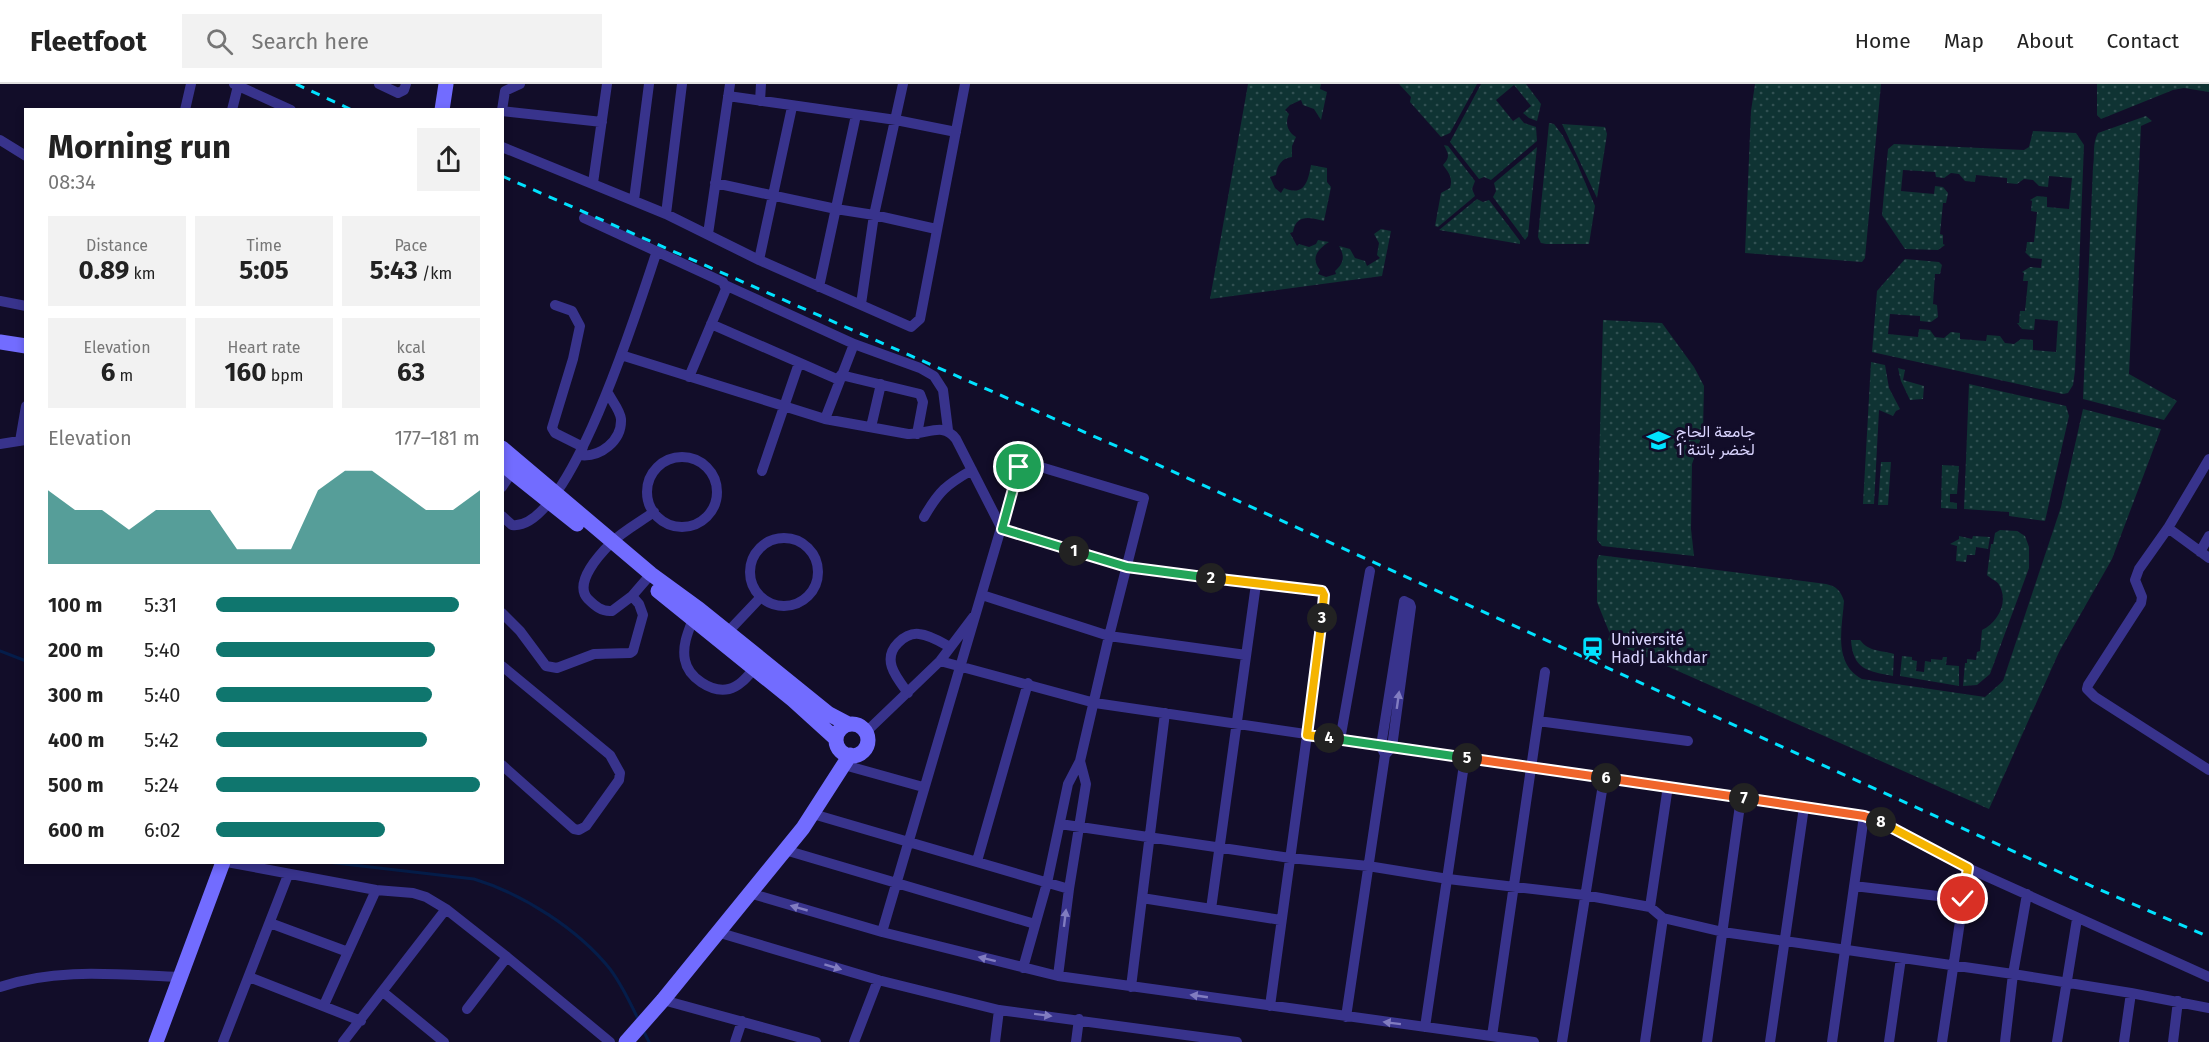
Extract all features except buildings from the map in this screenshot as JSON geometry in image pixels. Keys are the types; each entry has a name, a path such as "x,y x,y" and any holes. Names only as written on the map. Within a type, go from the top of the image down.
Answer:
{"main road":[{"path":"442,108 446,84"},
{"path":"0,342 24,346"},
{"path":"504,450 552,497 724,637 829,714 848,724 860,726 866,732 867,746 843,766 813,814 785,850 663,1000 628,1039"},
{"path":"507,468 552,497"},
{"path":"649,577 693,619 724,637 754,669 832,734 842,752 843,766"},
{"path":"832,734 848,724"},
{"path":"832,734 843,766"},
{"path":"156,1042 224,864"}],"street":[{"path":"185,108 191,84"},
{"path":"379,84 398,93 404,90 406,84"},
{"path":"502,108 506,89 520,84"},
{"path":"593,183 608,84"},
{"path":"634,200 649,84"},
{"path":"666,214 682,84"},
{"path":"708,234 730,84"},
{"path":"760,101 761,84"},
{"path":"861,303 874,215 903,84"},
{"path":"504,148 666,214 759,260 911,327 920,319 965,84"},
{"path":"232,108 236,85 287,108"},
{"path":"728,96 792,107 896,120 956,132"},
{"path":"759,260 792,107"},
{"path":"504,110 602,122"},
{"path":"819,287 856,115"},
{"path":"0,140 24,155"},
{"path":"715,183 936,229"},
{"path":"584,218 854,344 920,368 934,376 943,390 948,430"},
{"path":"504,518 512,525 528,522 552,497 581,451 608,393 657,251"},
{"path":"689,377 726,289 725,285"},
{"path":"0,301 24,306"},
{"path":"555,305 572,311 580,326 573,359 552,428 555,433 588,456 600,452 613,441 621,417 608,393"},
{"path":"711,324 799,363 840,378 881,384 920,394 922,397 917,434"},
{"path":"825,419 854,344"},
{"path":"621,355 825,419 917,434 948,430 956,438 1002,529 1127,567 1324,592 1270,1006"},
{"path":"762,471 799,363"},
{"path":"871,427 881,384"},
{"path":"0,444 23,441"},
{"path":"686,457 700,462 711,472 717,492 714,507 706,519 693,526 678,527 665,522 654,512 648,499 648,484 659,466 672,459 686,457"},
{"path":"2209,459 2168,528 2139,569 2135,580 2142,597 2141,603 2087,689 2095,697 2209,770"},
{"path":"882,932 1019,467 1024,462 1144,498 1109,636 1095,703 1080,761 1068,784 1047,883 1023,968"},
{"path":"924,517 945,486 972,470"},
{"path":"649,577 617,609 605,612 586,597 584,588 587,573 609,545 654,512"},
{"path":"2168,528 2204,555 2209,536"},
{"path":"780,538 795,540 807,547 815,559 818,573 811,592 801,602 787,606 773,604 761,597 753,586 750,572 753,558 761,547 780,538"},
{"path":"1340,740 1370,571"},
{"path":"1211,909 1256,584"},
{"path":"982,595 1109,636 1246,655"},
{"path":"504,614 520,631 546,666 557,668 594,654 633,651 644,615 632,596"},
{"path":"724,637 761,597"},
{"path":"1346,1017 1386,749 1411,607 1404,601 1386,749"},
{"path":"866,732 940,661 976,613"},
{"path":"693,619 686,637 685,661 701,683 725,690 730,689 744,680 754,669"},
{"path":"908,693 891,666 890,656 893,647 909,635 919,634 950,647"},
{"path":"940,661 962,665 1095,703 1386,749 1668,786 1864,816 2077,919 2209,977"},
{"path":"504,668 610,755 619,768 620,777 586,825 579,830 574,829 504,767"},
{"path":"1492,1036 1545,672"},
{"path":"977,861 1028,683"},
{"path":"1131,987 1165,713"},
{"path":"1538,721 1688,741"},
{"path":"1425,1027 1465,758"},
{"path":"1058,976 1086,784 1080,761"},
{"path":"843,766 923,787"},
{"path":"1562,1042 1604,778"},
{"path":"1650,907 1668,786"},
{"path":"1707,1042 1740,798"},
{"path":"1770,1042 1804,807"},
{"path":"813,814 1069,889"},
{"path":"1832,1042 1864,816"},
{"path":"1060,824 1290,858 1368,866 1448,879 1584,895 1650,907 1663,918 1723,932 2013,974 2209,1008"},
{"path":"785,850 1035,924"},
{"path":"235,864 376,890 413,893 434,900 610,1042"},
{"path":"1942,1042 1968,868"},
{"path":"223,1042 288,875"},
{"path":"1854,886 1963,899"},
{"path":"324,1005 376,890"},
{"path":"749,893 882,932 1058,976 1534,1042"},
{"path":"2005,1042 2013,974 2027,894"},
{"path":"1142,898 1281,920"},
{"path":"343,1042 446,909"},
{"path":"1645,1042 1663,918"},
{"path":"2058,1042 2077,919"},
{"path":"270,923 348,952"},
{"path":"717,932 878,980 999,1010 1236,1042"},
{"path":"467,1009 507,957"},
{"path":"1890,1042 1901,958"},
{"path":"0,987 23,979 66,973 181,977"},
{"path":"249,977 361,1021"},
{"path":"854,1042 878,980"},
{"path":"383,992 444,1042"},
{"path":"2124,1042 2132,993"},
{"path":"663,1000 742,1021 782,1038 816,1042"},
{"path":"2173,1042 2178,1001"},
{"path":"995,1042 999,1010"},
{"path":"1076,1042 1079,1019"},
{"path":"735,1042 742,1021"},
{"path":"1147,1042 1149,1030"}],"green space":[{"path":"1248,84 1321,84 1320,89 1327,92 1321,120 1314,109 1303,105 1301,100 1285,110 1289,114 1287,124 1289,129 1296,137 1292,146 1292,157 1283,160 1276,175 1270,177 1275,188 1281,193 1284,188 1301,189 1307,182 1311,165 1327,168 1327,182 1331,187 1324,221 1304,218 1297,222 1293,232 1290,233 1297,246 1299,244 1309,247 1316,244 1318,240 1329,242 1319,251 1316,258 1320,270 1318,274 1326,277 1336,274 1335,271 1342,262 1343,256 1339,246 1350,249 1355,258 1365,261 1367,266 1380,258 1377,255 1379,243 1374,234 1381,229 1391,231 1382,276 1210,299"},
{"path":"1399,84 1477,84 1450,133 1441,137 1410,102 1411,97"},
{"path":"1481,84 1526,84 1541,104 1537,121 1523,113 1531,106 1514,85 1496,100 1513,121 1519,117 1524,123 1536,127 1537,141 1491,180 1484,177 1479,179 1450,142"},
{"path":"1755,84 1881,84 1865,258 1862,262 1745,253 1751,111"},
{"path":"2097,84 2209,84 2209,92 2184,88 2173,90 2101,119 2097,115"},
{"path":"2146,116 2152,121 2141,126 2129,374 2177,401 2164,420 2083,399 2095,141 2098,133"},
{"path":"1549,123 1554,124 1563,136 1595,206 1589,244 1546,244 1541,243 1538,237"},
{"path":"1562,124 1605,127 1607,134 1597,198"},
{"path":"2033,131 2076,133 2084,145 2075,371 2073,385 2068,393 2063,394 1872,352 1877,291 1905,259 1939,262 1942,265 1940,274 1935,274 1933,304 1937,305 1938,317 1931,322 1920,321 1920,316 1890,314 1888,334 1918,337 1919,329 1930,330 1935,337 1944,338 1951,332 1960,333 1960,339 1986,341 1987,335 2000,336 2005,343 2014,344 2021,339 2033,340 2033,350 2056,352 2058,321 2035,319 2034,330 2022,329 2017,323 2019,323 2020,311 2025,311 2028,281 2023,281 2024,273 2022,272 2030,267 2041,268 2042,259 2031,258 2025,252 2027,242 2034,242 2037,212 2031,211 2032,201 2030,200 2037,196 2047,197 2047,207 2069,209 2072,178 2049,176 2048,187 2039,186 2033,180 2024,179 2017,184 2007,183 2007,178 1976,175 1975,182 1965,181 1959,174 1951,173 1944,178 1936,177 1935,172 1903,170 1901,191 1934,194 1935,186 1943,187 1948,193 1946,203 1943,203 1940,234 1943,235 1945,245 1938,250 1905,249 1882,215 1888,149 1894,144 2024,150 2029,147"},
{"path":"1444,145 1448,146 1475,181 1472,189 1475,196 1438,227 1435,226 1441,193 1450,188 1451,184 1450,176 1443,165 1448,156"},
{"path":"1537,147 1528,236 1525,240 1493,197 1496,191 1494,183"},
{"path":"1477,199 1483,202 1489,200 1520,244 1439,230"},
{"path":"1603,320 1662,323 1694,367 1704,386 1703,432 1692,464 1691,529 1694,556 1602,546 1597,540"},
{"path":"1871,362 1885,365 1889,388 1900,409 1893,416 1879,410 1874,504 1863,504"},
{"path":"1898,368 1905,370 1903,380 1924,386 1923,399 1910,400"},
{"path":"1969,384 2066,406 2069,416 2045,521 2009,516 2009,512 1964,509"},
{"path":"2083,409 2161,429 2112,559 2059,652 1989,809 1608,640 1610,634 1597,602 1599,555 1826,584 1835,588 1843,597 1841,644 1843,655 1853,672 1862,679 1985,697 2003,681 2061,507"},
{"path":"1881,462 1891,462 1888,505 1878,505"},
{"path":"1942,465 1959,466 1957,494 1950,494 1950,502 1957,503 1957,509 1941,508"},
{"path":"2000,530 2017,531 2025,536 2029,547 2029,568 1990,674 1977,685 1963,686 1965,663 1967,659 1976,660 1977,652 1980,651 1982,630 1993,622 2002,604 2003,597 1998,583 1987,575 1991,544 1993,544 1995,533"},
{"path":"1959,536 1972,539 1973,536 1990,537 1988,549 1976,547 1975,555 1967,555 1966,562 1956,561 1957,546 1950,544 1959,539"},
{"path":"1851,640 1860,640 1871,649 1894,654 1893,676 1863,667 1855,658"},
{"path":"1902,656 1912,657 1912,660 1917,661 1916,671 1924,672 1925,661 1942,660 1943,657 1947,657 1946,665 1959,666 1959,686 1900,676"}],"waterway":[{"path":"0,651 24,660"},
{"path":"344,864 474,879 530,904 566,927 597,954 618,981 639,1021"},
{"path":"643,1030 649,1042"}],"railway":[{"path":"296,84 348,108"},
{"path":"504,177 1132,453 2057,871 2209,937"}],"place":[{"name":"جامعة الحاج لخضر باتنة 1","path":"1658,440"},
{"name":"Université Hadj Lakhdar","path":"1593,648"}],"route":[{"path":"1019,467 1002,529 1127,567 1324,592 1307,735 1864,816 1968,868 1963,899"}]}
